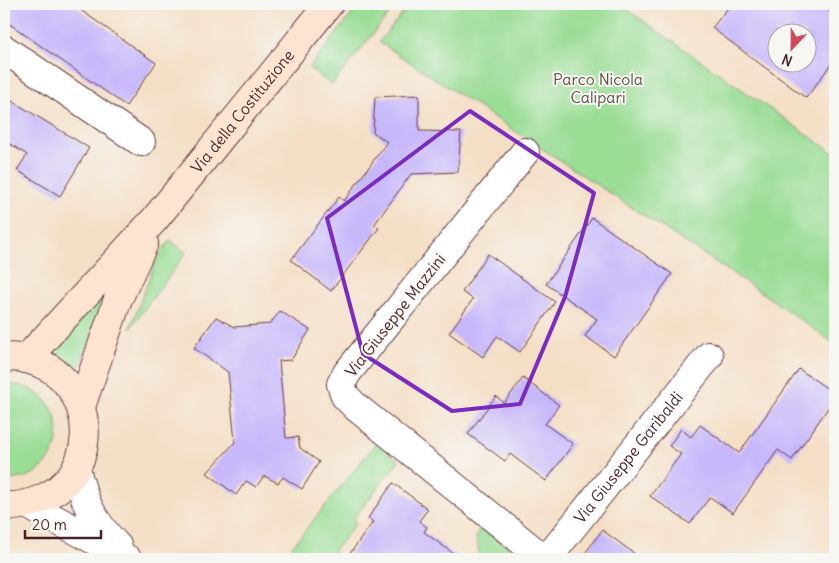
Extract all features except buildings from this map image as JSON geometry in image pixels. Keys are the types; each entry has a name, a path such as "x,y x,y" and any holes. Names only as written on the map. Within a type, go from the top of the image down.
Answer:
{"street":[{"name":"Via della Costituzione","path":"15,358 155,219 329,4"},
{"path":"4,49 141,142"},
{"name":"Via Giuseppe Mazzini","path":"525,152 347,373 341,384 346,396 356,407 546,559"},
{"name":"Via della Costituzione","path":"81,407 118,299 155,219"},
{"name":"Via Giuseppe Garibaldi","path":"546,559 709,356"},
{"path":"11,507 48,496 64,484 76,468 85,444 81,407 73,390 60,376 44,365 15,358"},
{"path":"76,468 82,493 90,512 108,537 128,559"},
{"path":"11,507 85,535 128,559"}],"highlighted area":[{"path":"470,111 594,193 565,297 520,404 452,411 363,354 327,218"}],"green space":[{"path":"360,4 397,4 332,85 309,68"},
{"name":"Parco Nicola Calipari","path":"410,4 619,4 835,154 835,344 764,294 379,42"},
{"path":"170,240 186,253 130,329 157,258"},
{"path":"127,262 97,321 77,372 69,362 53,354"},
{"path":"9,384 32,390 47,402 56,418 58,436 53,453 42,468 26,477 4,479 4,385"},
{"path":"377,442 399,461 353,519 356,523 333,552 337,554 334,559 282,559"},
{"path":"481,526 518,555 514,559 475,559 479,553 476,537"}]}
